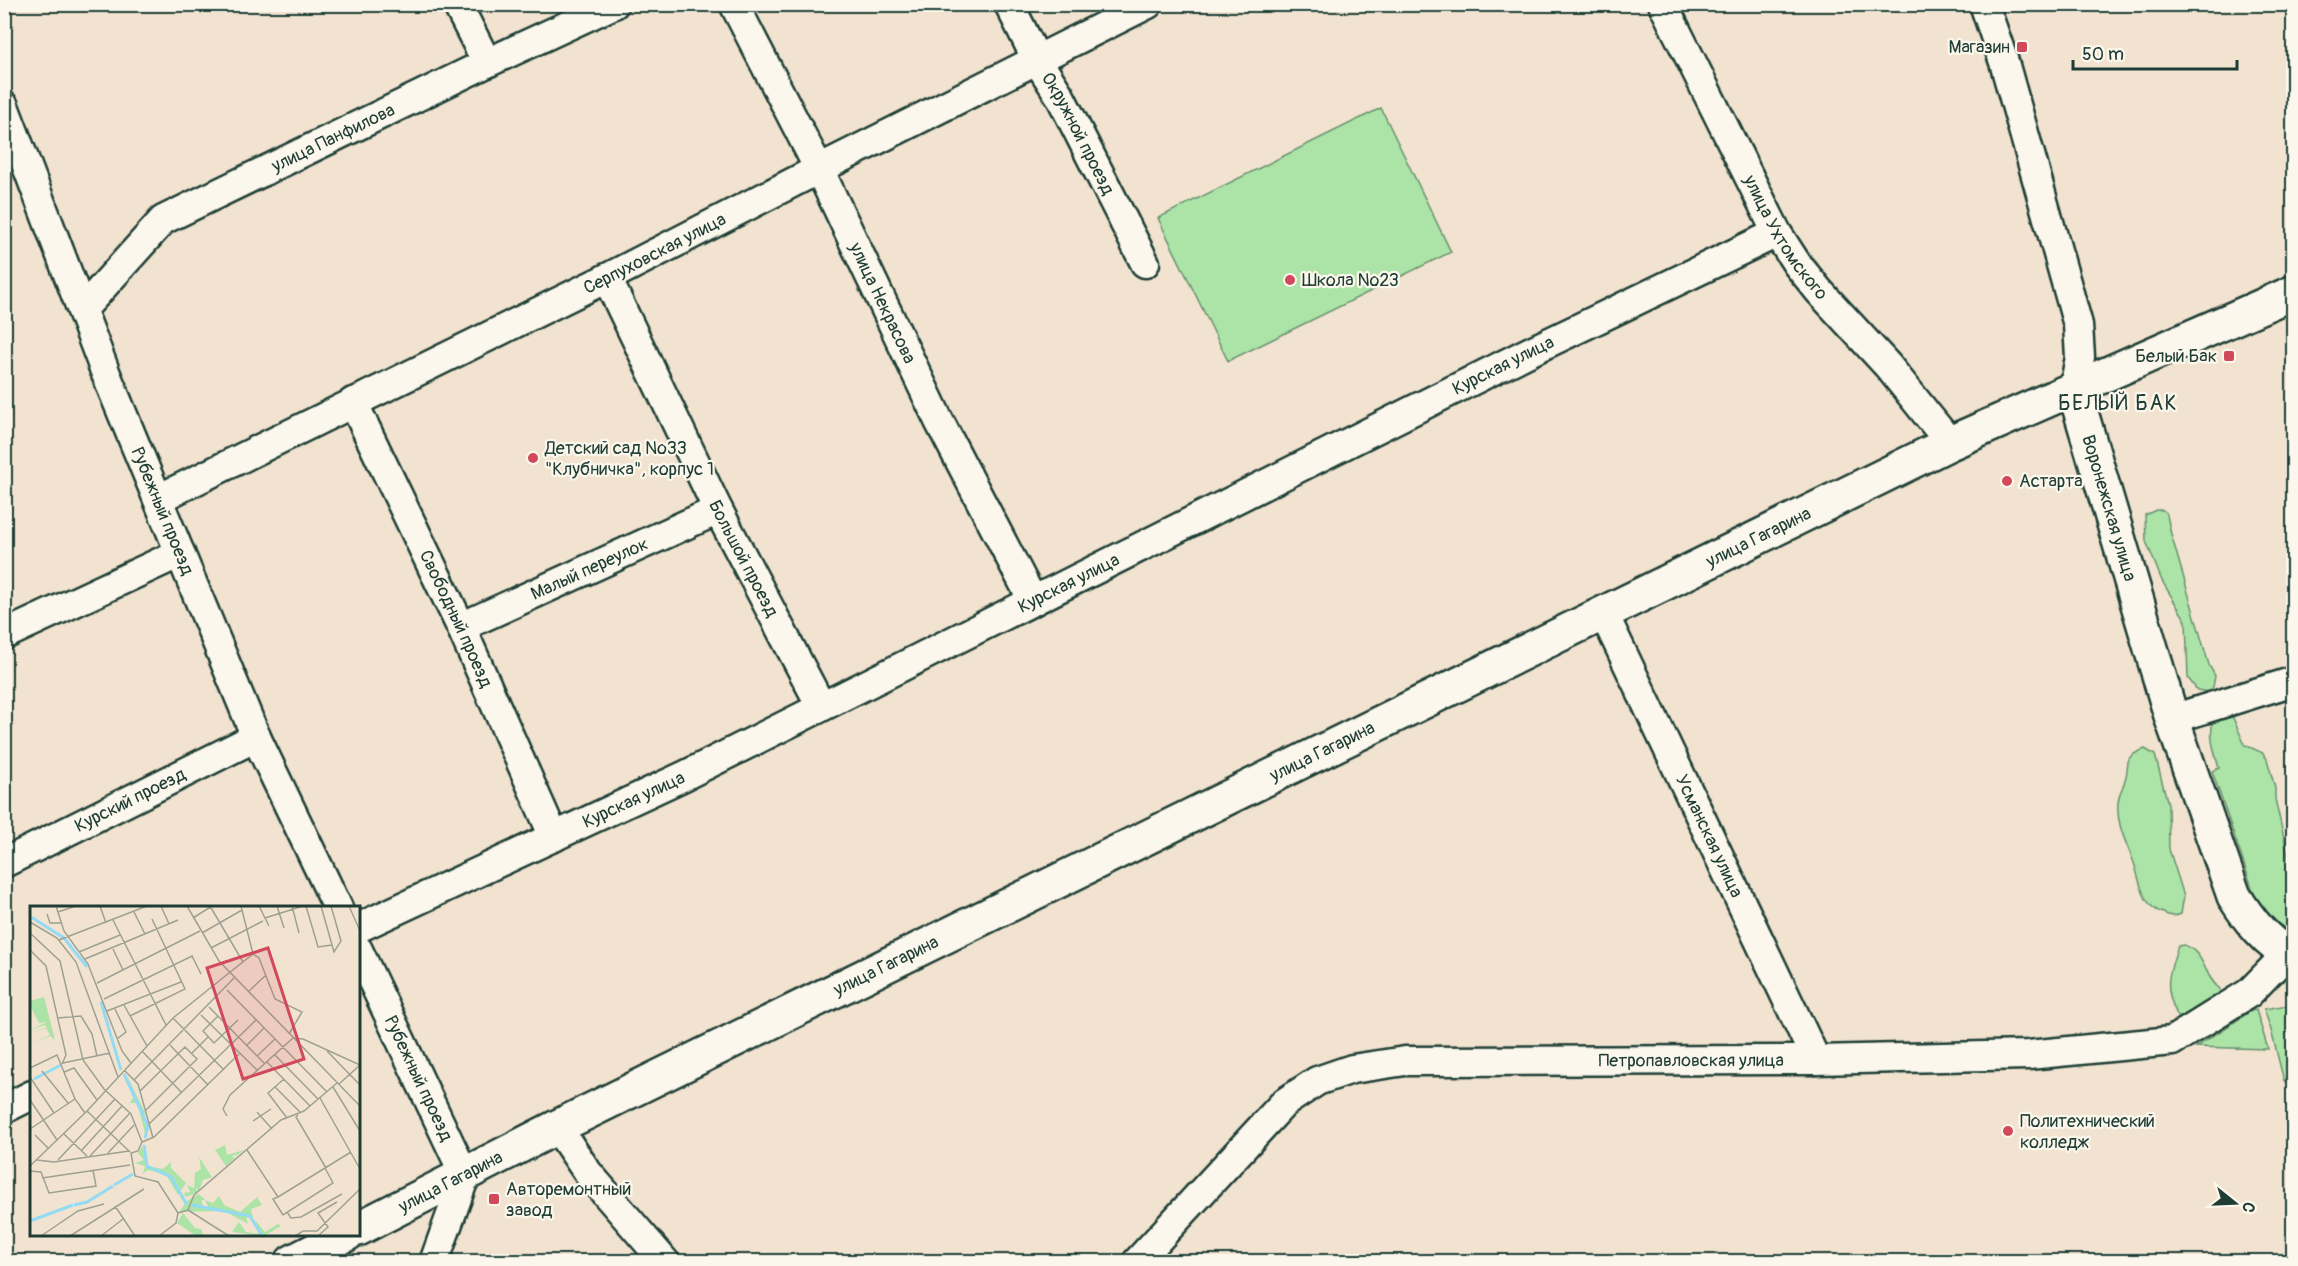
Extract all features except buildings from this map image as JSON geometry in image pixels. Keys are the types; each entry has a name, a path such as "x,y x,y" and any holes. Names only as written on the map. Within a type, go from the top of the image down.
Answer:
{"main road":[{"name":"улица Гагарина","path":"360,1227 465,1176 557,1127 1950,442 2294,292"},
{"name":"Воронежская улица","path":"2074,389 2172,719 2234,896 2247,917 2264,936 2290,955"},
{"path":"292,1262 342,1236"}],"street":[{"path":"457,4 487,63"},
{"name":"улица Панфилова","path":"82,310 163,220 614,4"},
{"name":"улица Некрасова","path":"734,4 819,169 939,421 1033,601"},
{"name":"Окружной проезд","path":"1009,4 1036,60 1060,96 1145,263"},
{"name":"Серпуховская улица","path":"158,499 352,402 608,279 819,169 1149,4"},
{"name":"улица Ухтомского","path":"1663,4 1777,233 1811,282 1888,366 1950,442"},
{"name":"Воронежская улица","path":"1984,4 2004,62 2078,325 2080,357 2074,389"},
{"name":"Рубежный проезд","path":"4,106 82,310 256,736 337,906"},
{"name":"Курская улица","path":"360,927 684,776 1529,352 1777,233"},
{"name":"Большой проезд","path":"608,279 718,510 821,706"},
{"name":"Свободный проезд","path":"352,402 461,627 554,837"},
{"name":"Малый переулок","path":"461,627 718,510"},
{"path":"4,635 180,553"},
{"name":"Усманская улица","path":"1603,612 1816,1060"},
{"path":"2172,719 2294,681"},
{"name":"Курский проезд","path":"4,863 256,736"},
{"name":"Рубежный проезд","path":"360,954 465,1176"},
{"name":"Петропавловская улица","path":"1137,1262 1284,1103 1317,1081 1352,1069 1405,1061 1816,1060 2028,1055 2172,1041 2248,993 2290,955"},
{"path":"4,1109 30,1096"},
{"path":"557,1127 588,1173 665,1262"},
{"path":"434,1262 465,1176"}],"green space":[{"path":"1381,108 1451,252 1228,361 1158,218"},
{"path":"2156,510 2163,510 2167,515 2209,665 2215,676 2213,687 2209,692 2197,690 2188,678 2186,621 2162,581 2146,541 2145,515"},
{"path":"2227,713 2233,718 2245,745 2263,753 2267,759 2293,877 2293,934 2266,915 2258,905 2212,771 2219,768 2212,743 2212,724 2214,718"},
{"path":"2145,749 2155,755 2168,804 2169,849 2184,896 2181,914 2176,916 2156,909 2146,898 2119,821 2119,797 2127,774 2128,761 2133,755"},
{"path":"2184,945 2197,953 2210,978 2220,989 2218,998 2190,1022 2178,1017 2169,989 2170,974 2178,946"},
{"path":"2293,1006 2293,1084 2284,1081 2264,1009"},
{"path":"2256,1010 2268,1049 2196,1047 2251,1011"}],"place":[{"name":"Магазин","path":"2022,47"},
{"name":"Школа №23","path":"1290,280"},
{"name":"Белый Бак","path":"2229,356"},
{"name":"Детский сад №33 \"Клубничка\", корпус 1","path":"533,458"},
{"name":"Астарта","path":"2007,481"},
{"name":"Политехнический колледж","path":"2008,1131"},
{"name":"Авторемонтный завод","path":"494,1199"}],"district":[{"name":"БЕЛЫЙ БАК","path":"2118,403"}]}
